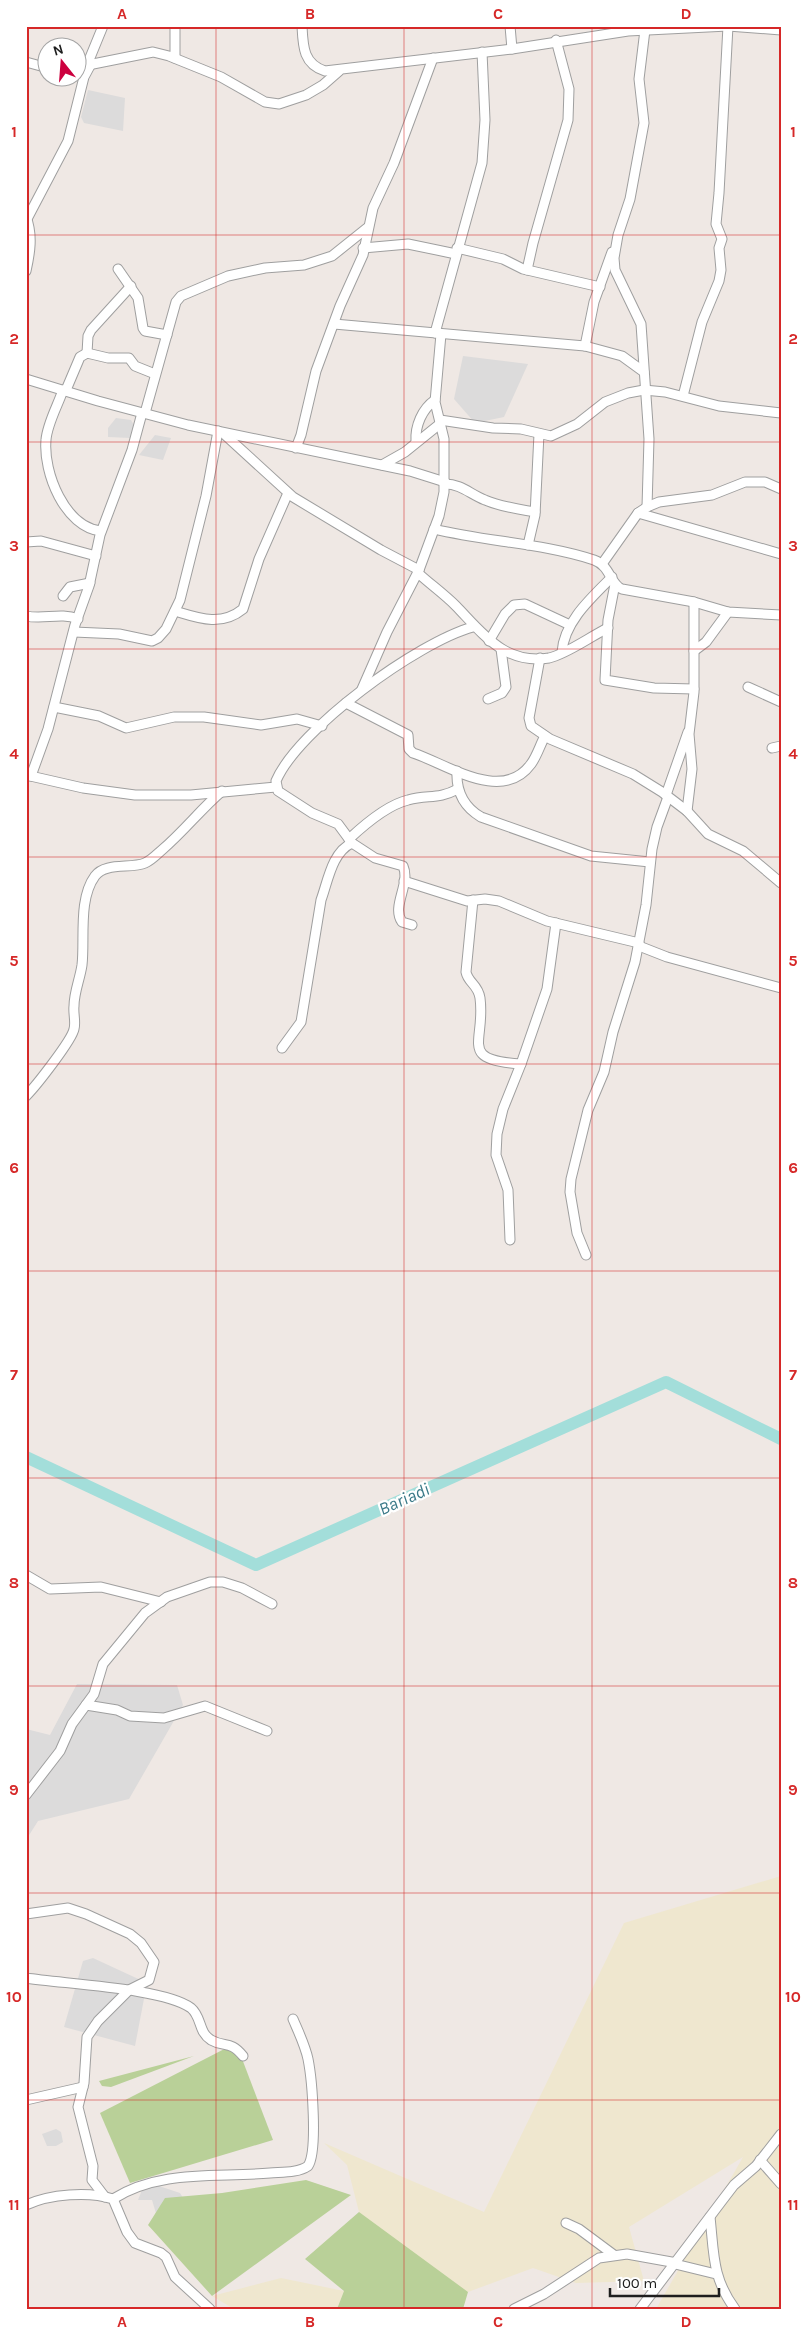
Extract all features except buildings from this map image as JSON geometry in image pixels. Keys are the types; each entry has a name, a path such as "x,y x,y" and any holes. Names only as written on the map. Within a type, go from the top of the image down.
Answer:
{"street":[{"path":"26,271 30,253 30,226 27,218 68,141 84,77 103,26"},
{"path":"175,26 175,58"},
{"path":"302,26 305,57 311,64 325,71 339,71 512,49 556,40 645,30 728,26 781,30"},
{"path":"510,26 512,49"},
{"path":"683,396 702,322 717,286 721,270 719,248 722,240 716,224 716,214 719,193 728,26"},
{"path":"585,346 594,302 630,199 644,123 639,79 645,30"},
{"path":"527,270 532,243 568,120 569,89 556,40"},
{"path":"89,65 153,52 175,58 221,76 265,102 279,104 306,96 339,71"},
{"path":"361,690 387,632 419,572 434,529 445,483 444,438 435,400 438,334 457,251 482,163 485,120 482,52"},
{"path":"26,58 27,62"},
{"path":"296,448 301,435 316,371 364,248 367,228 433,58"},
{"path":"367,228 332,256 304,265 265,268 228,276 180,296 176,302 132,450 101,530 90,583 74,632 54,707 29,775 83,788 135,795 191,795 276,787 296,804 338,824 350,841 376,858 402,865 405,872 398,914 402,922 412,926"},
{"path":"618,235 614,258 615,270 642,324 644,390 649,454 647,507"},
{"path":"364,248 408,244 457,251 503,259 527,270 600,287"},
{"path":"118,269 138,298 143,328 167,335"},
{"path":"87,354 88,336 91,330 130,286"},
{"path":"334,324 585,346 622,356 644,372"},
{"path":"101,530 81,523 63,503 47,469 46,440 64,390 80,358 87,354 108,358 129,358 135,366 155,374"},
{"path":"26,379 144,413 220,432 382,465 458,485 478,497 498,505 535,512"},
{"path":"440,422 522,429 551,436 577,424 605,402 628,393 644,390 683,396 719,406 780,410"},
{"path":"416,441 421,416 435,400"},
{"path":"382,465 405,452 416,441 428,435 440,422"},
{"path":"220,432 288,493 330,521 419,572 474,627 501,649 513,654 550,658 608,628"},
{"path":"74,632 119,634 152,641 158,638 166,629 175,611 206,496 220,432"},
{"path":"528,545 535,512 539,434"},
{"path":"602,564 638,513 647,507 659,502 712,495 745,482 765,482 781,489"},
{"path":"175,611 203,620 221,618 243,610 260,559 288,493"},
{"path":"638,513 781,554"},
{"path":"434,529 461,536 528,545 602,564 613,581 622,589 694,602 728,612 781,616"},
{"path":"26,542 41,542 96,556"},
{"path":"562,652 562,640 570,625 613,581"},
{"path":"613,581 608,628 607,682 654,688 694,689"},
{"path":"63,596 70,588 90,583"},
{"path":"586,1255 577,1233 570,1192 571,1179 588,1110 604,1072 613,1032 639,944 650,862 657,827 689,729 694,689 694,602"},
{"path":"489,641 509,608 514,605 525,604 570,625"},
{"path":"694,651 706,642 728,612"},
{"path":"26,616 43,618 58,615 78,619"},
{"path":"276,787 281,768 289,756 361,690 444,638 474,627"},
{"path":"488,699 502,693 506,687 501,649"},
{"path":"540,658 529,718 531,726 545,736 633,774 687,811 708,834 743,851 781,883"},
{"path":"748,688 781,702"},
{"path":"346,703 408,735 411,752 485,780 502,781 515,777 531,764 545,736"},
{"path":"54,707 99,716 126,728 174,717 204,717 261,725 297,719 322,726"},
{"path":"687,811 692,769 689,729"},
{"path":"457,771 458,789 470,810 482,817 591,856 650,862"},
{"path":"282,1048 301,1022 321,900 338,852 367,824 407,800 436,798 458,789"},
{"path":"26,1096 52,1065 74,1028 74,1004 82,965 84,914 89,891 95,876 100,871 110,868 127,867 150,860 185,830 198,813 222,791"},
{"path":"404,881 460,899 499,901 531,916 639,944 667,957 781,988"},
{"path":"473,900 466,972 468,979 475,984 480,995 479,1043 481,1053 484,1057 499,1062 522,1064"},
{"path":"510,1240 508,1190 499,1167 496,1146 503,1109 522,1064 547,989 556,923"},
{"path":"26,1575 50,1589 107,1588 161,1602"},
{"path":"26,1795 60,1750 72,1724 94,1694 101,1668 106,1660 145,1613 179,1592 210,1582 223,1582 242,1588 272,1604"},
{"path":"86,1706 117,1710 130,1716 164,1718 179,1716 196,1707 205,1706 267,1730"},
{"path":"26,1914 68,1908 86,1914 130,1934 141,1943 152,1959 154,1966 149,1980 129,1990 98,2021 88,2034 78,2107 93,2166 92,2180 109,2198 135,2243 161,2253 166,2257 175,2277 210,2309"},
{"path":"26,1978 129,1990 179,2002 191,2009 199,2018 204,2034 211,2040 233,2045 243,2056"},
{"path":"26,2205 36,2200 63,2197 109,2198 153,2180 277,2173 299,2170 308,2166 312,2154 311,2082 307,2056 293,2019"},
{"path":"26,2100 82,2087"},
{"path":"640,2309 734,2185 760,2160 781,2134"},
{"path":"760,2160 781,2184"},
{"path":"26,2197 36,2200"},
{"path":"710,2217 716,2274 735,2309"},
{"path":"566,2223 579,2229 614,2255"},
{"path":"514,2309 544,2294 599,2258 614,2255 648,2256 716,2274"}],"shaded area":[{"path":"88,90 125,98 123,131 84,123 81,117"},
{"path":"463,356 528,364 504,417 475,423 454,399"},
{"path":"116,418 131,420 136,429 130,438 108,437 108,428"},
{"path":"155,435 171,438 163,460 139,455"},
{"path":"77,1684 177,1685 183,1705 129,1799 38,1821 26,1840 26,1729 50,1735"},
{"path":"781,1876 781,2309 656,2309 743,2157 629,2227 644,2281 576,2283 533,2268 468,2292 383,2259 359,2212 347,2165 324,2143 484,2212 624,1923"},
{"path":"93,1958 147,1983 135,2046 64,2027 83,1961"},
{"path":"56,2129 61,2132 63,2142 56,2146 47,2146 42,2134"},
{"path":"148,2185 159,2186 180,2193 194,2215 158,2220 152,2200 138,2200 142,2190"},
{"path":"281,2278 344,2291 337,2309 234,2309 212,2296"}],"green space":[{"path":"236,2043 273,2140 130,2183 100,2113"},
{"path":"194,2056 111,2087 102,2086 99,2081"},
{"path":"306,2180 351,2195 212,2296 148,2225 165,2198 222,2193"},
{"path":"359,2212 468,2292 463,2309 337,2309 344,2291 305,2259"}],"waterway":[{"name":"Bariadi","path":"26,1457 256,1565 666,1382 781,1439"}]}
